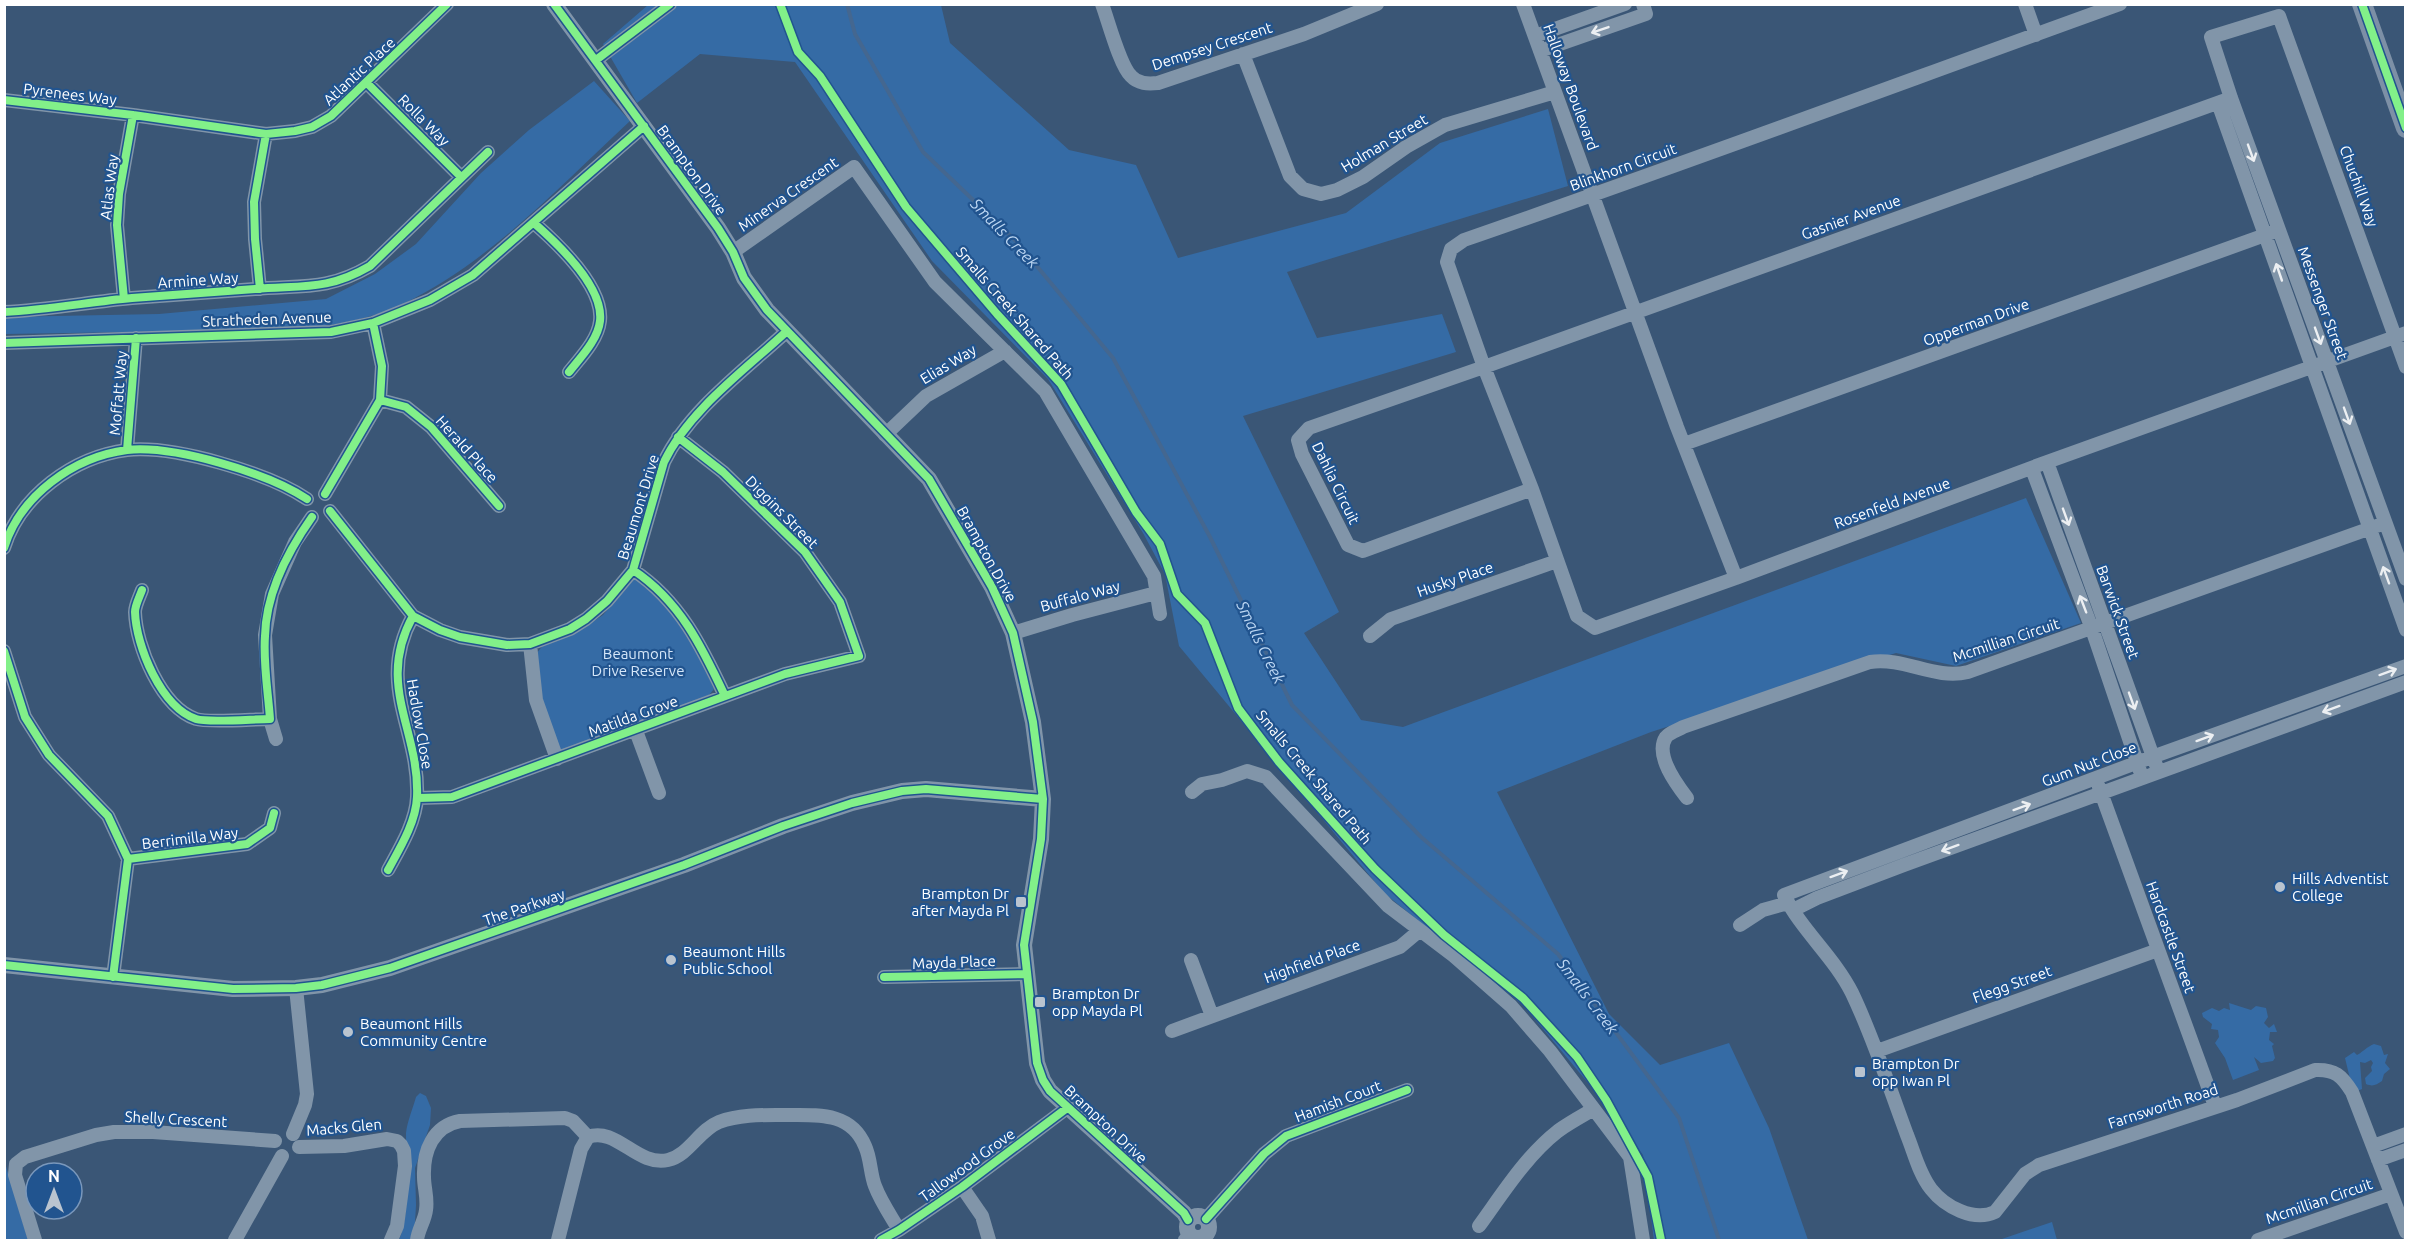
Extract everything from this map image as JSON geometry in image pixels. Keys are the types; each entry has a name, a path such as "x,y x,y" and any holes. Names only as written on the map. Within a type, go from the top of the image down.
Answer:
{"main road":[{"path":"2362,4 2406,128"}],"street":[{"name":"Atlantic Place","path":"133,115 266,134 312,127 332,116 447,4"},
{"name":"Brampton Drive","path":"554,4 733,252 744,278 767,310 929,479 992,587 1013,633 1032,722 1043,799 1041,839 1025,932 1026,974 1037,1063 1042,1080 1067,1108 1184,1213 1198,1232"},
{"path":"596,60 670,4"},
{"name":"Dempsey Crescent","path":"1102,4 1129,75 1142,83 1158,84 1304,33 1373,5"},
{"name":"Halloway Boulevard","path":"1523,4 1636,311"},
{"path":"1535,36 1625,4"},
{"path":"1540,51 1646,14 1643,4"},
{"path":"2025,4 2036,34"},
{"name":"Blinkhorn Circuit","path":"1557,561 1532,489 1484,368 1447,262 1451,249 1464,240 2120,4"},
{"name":"Chuchill Way","path":"2211,37 2278,16 2400,334 2406,367"},
{"name":"Messenger Street","path":"2211,37 2224,100 2272,233 2312,366 2406,630"},
{"name":"Holman Street","path":"1243,54 1290,176 1303,189 1321,194 1337,190 1363,177 1406,147 1445,125 1556,92"},
{"name":"Rolla Way","path":"367,83 461,177"},
{"name":"Pyrenees Way","path":"4,100 133,115"},
{"name":"Gasnier Avenue","path":"1484,368 1636,311 2224,100"},
{"name":"Atlas Way","path":"124,299 117,225 119,194 133,115"},
{"name":"Stratheden Avenue","path":"4,343 331,332 373,323 430,300 473,275 644,126"},
{"path":"260,288 254,202 266,134"},
{"name":"Armine Way","path":"4,312 260,288 303,288 327,285 350,278 370,266 488,152"},
{"name":"Minerva Crescent","path":"733,252 854,167 935,282 1045,391 1148,564 1154,576 1160,614"},
{"path":"534,223 563,250 588,282 600,304 600,322 594,338 569,372"},
{"name":"Messenger Street","path":"2272,233 2327,361 2406,579"},
{"name":"Opperman Drive","path":"1684,444 2272,233"},
{"path":"1636,311 1736,578"},
{"path":"325,494 380,400 382,366 373,323"},
{"name":"Beaumont Drive","path":"330,511 413,616 440,630 485,642 530,644 570,629 608,602 633,570 664,462 678,437 692,419 787,331"},
{"name":"Rosenfeld Avenue","path":"1557,561 1576,616 1595,628 2400,334"},
{"name":"Moffatt Way","path":"127,450 136,338"},
{"name":"Elias Way","path":"885,435 926,396 1005,351"},
{"name":"Dahlia Circuit","path":"1484,368 1309,428 1298,440 1302,454 1348,545 1363,551 1532,489"},
{"name":"Herald Place","path":"380,400 406,407 431,427 499,506"},
{"name":"Diggins Street","path":"678,437 723,472 805,552 840,602 859,656"},
{"path":"4,548 7,530 32,500 50,483 77,465 127,450 154,450 242,469 271,479 307,499"},
{"name":"Barwick Street","path":"2047,462 2143,778"},
{"name":"Barwick Street","path":"2032,469 2159,772"},
{"path":"315,493 325,494 330,501 330,511 321,518 312,517 306,510 307,499 315,493"},
{"path":"276,739 270,718 264,635 272,594 295,542 312,517"},
{"name":"Mcmillian Circuit","path":"1687,798 1674,782 1663,753 1666,737 1683,727 1870,662 1896,661 1927,671 1957,675 2385,523"},
{"name":"Husky Place","path":"1370,636 1391,619 1557,561"},
{"path":"633,570 645,578 683,616 699,641 725,696"},
{"path":"142,590 135,609 139,638 149,668 164,692 188,716 200,720 270,718"},
{"name":"Buffalo Way","path":"1013,633 1156,593"},
{"name":"Hadlow Close","path":"388,870 404,839 417,798 414,761 402,710 398,679 401,641 413,616"},
{"path":"530,644 536,700 557,759"},
{"path":"4,651 25,717 49,755 108,816 128,859 113,977"},
{"name":"Matilda Grove","path":"417,798 452,797 636,731 785,674 859,656"},
{"name":"Gum Nut Close","path":"1789,903 2152,757 2406,666"},
{"name":"Gum Nut Close","path":"1740,925 1763,910 1836,890 2406,682"},
{"path":"636,731 658,793"},
{"path":"1192,792 1202,784 1247,771 1266,777 1388,906 1454,956 1511,1006 1550,1051 1630,1156 1643,1240"},
{"name":"Hardcastle Street","path":"2096,779 2215,1106"},
{"name":"The Parkway","path":"4,965 233,989 296,988 322,985 390,968 684,865 783,826 852,803 902,791 926,789 1043,799"},
{"name":"Berrimilla Way","path":"128,859 247,844 270,828 274,813"},
{"path":"1789,903 1843,978 1877,1052"},
{"name":"Highfield Place","path":"1172,1031 1400,946 1419,931"},
{"name":"Flegg Street","path":"1877,1052 2158,950"},
{"path":"1191,960 1212,1016"},
{"name":"Mayda Place","path":"884,977 1026,974"},
{"path":"296,988 307,1094 294,1155 282,1156 275,1149 275,1141 282,1133 296,1141"},
{"name":"Farnsworth Road","path":"1877,1052 1922,1173 1932,1191 1939,1198 1978,1216 1995,1212 2025,1174 2039,1165 2315,1070 2332,1070 2340,1074 2352,1092 2373,1146"},
{"name":"Hamish Court","path":"1198,1232 1264,1154 1286,1136 1407,1090"},
{"name":"Tallowood Grove","path":"881,1240 962,1187 1067,1108"},
{"path":"1479,1226 1518,1172 1537,1151 1558,1132 1594,1109"},
{"path":"588,1137 602,1135 649,1160 667,1160 677,1157 717,1123 730,1119 759,1115 820,1115 841,1119 859,1135 865,1146 875,1186 899,1230"},
{"path":"417,1240 426,1211 424,1174 426,1156 433,1137 440,1128 449,1123 476,1120 564,1118 573,1121 588,1137"},
{"name":"Shelly Crescent","path":"35,1240 15,1175 16,1164 25,1157 96,1135 114,1132 153,1132 275,1141"},
{"path":"2406,1134 2373,1146 2406,1232"},
{"path":"558,1240 581,1149 588,1137"},
{"name":"Macks Glen","path":"296,1141 344,1146 387,1139 397,1141 401,1145 404,1151 405,1166 397,1227 391,1240"},
{"path":"2378,1160 2406,1150"},
{"path":"235,1240 282,1156"},
{"path":"962,1187 982,1216 989,1240"},
{"name":"Mcmillian Circuit","path":"2260,1240 2391,1194"}],"green space":[{"path":"648,5 941,5 950,43 1069,150 1136,165 1178,258 1346,213 1440,143 1548,109 1568,186 1287,272 1317,338 1442,314 1456,352 1243,416 1339,612 1304,633 1361,720 1403,727 2026,498 2081,623 1956,666 1896,653 1651,732 1497,792 1609,1014 1660,1065 1729,1043 1769,1128 1808,1240 1654,1240 1643,1155 1599,1096 1523,1005 1384,893 1179,646 1165,574 1143,533 1048,379 932,261 795,62 700,54 637,103 603,44"},
{"path":"594,81 630,121 524,221 496,244 467,266 405,303 355,320 302,328 248,331 5,334 4,317 159,314 326,299 375,274 416,244 481,173 529,130"},
{"name":"Beaumont Drive Reserve","path":"633,580 646,584 687,631 714,689 709,695 562,752 556,750 539,697 536,654 544,644 582,629 603,615"},
{"path":"2229,1003 2251,1010 2256,1006 2266,1008 2268,1017 2264,1023 2269,1028 2274,1024 2277,1032 2270,1032 2269,1040 2274,1044 2272,1046 2275,1058 2273,1061 2261,1063 2254,1057 2259,1070 2233,1080 2225,1058 2215,1043 2219,1037 2218,1030 2211,1029 2212,1024 2203,1017 2202,1013 2212,1008 2219,1011 2224,1008 2230,1010"},
{"path":"2374,1044 2381,1046 2384,1055 2388,1054 2385,1063 2390,1069 2384,1074 2382,1081 2368,1085 2365,1078 2372,1071 2373,1063 2371,1060 2365,1063 2360,1062 2362,1089 2355,1092 2345,1058 2354,1052 2357,1055"},
{"path":"420,1093 426,1096 431,1108 430,1125 415,1168 414,1240 399,1240 403,1229 406,1202 406,1133 416,1097"},
{"path":"5,1163 28,1240 5,1240"},
{"path":"2052,1222 2057,1240 1999,1240"}],"waterway":[{"name":"Smalls Creek","path":"847,4 855,34 923,152 1016,241 1113,358 1210,537 1292,705 1421,837 1558,954 1679,1118 1719,1240"}],"cycle path":[{"path":"4,100 266,134 295,131 312,127 331,116 447,4"},
{"path":"554,4 718,228 733,252 744,278 767,310 929,479 992,587 1013,633 1033,722 1043,799 1041,839 1024,945 1037,1063 1050,1091 1184,1213 1188,1220"},
{"path":"596,60 670,4"},
{"name":"Smalls Creek Shared Path","path":"780,4 798,52 820,76 906,207 997,314 1061,384 1136,512 1160,544 1177,594 1205,623 1238,708 1279,762 1375,869 1444,935 1523,998 1577,1057 1606,1100 1648,1177 1661,1240"},
{"path":"2362,4 2406,128"},
{"path":"367,83 461,177"},
{"path":"124,299 117,225 119,194 133,115"},
{"path":"4,343 331,332 373,323 430,300 473,275 644,126"},
{"path":"260,289 254,202 266,134"},
{"path":"4,312 132,298 314,285 340,280 370,266 488,152"},
{"path":"534,223 578,267 595,294 599,308 600,321 596,335 569,372"},
{"path":"325,494 380,400 382,366 373,323"},
{"path":"330,511 413,616 440,630 460,637 507,645 530,644 570,629 607,601 633,570 664,462 688,425 719,392 787,331"},
{"path":"127,450 136,338"},
{"path":"380,400 406,407 431,427 499,506"},
{"path":"418,798 452,797 785,674 859,656 840,602 805,552 723,472 678,437"},
{"path":"4,548 22,512 51,482 87,461 127,450 169,452 220,463 269,480 307,499"},
{"path":"142,590 135,612 140,641 153,674 172,702 183,712 196,719 220,721 270,719 265,667 266,620 269,604 287,558 312,517"},
{"path":"633,570 664,596 688,626 725,696"},
{"path":"388,870 411,825 417,797 416,773 398,686 398,664 402,641 413,616"},
{"path":"4,651 25,717 49,755 108,816 128,859 113,977"},
{"path":"4,965 233,989 296,988 322,985 390,968 684,865 783,826 852,803 902,791 926,789 1043,799"},
{"path":"128,859 247,844 270,828 274,813"},
{"path":"884,977 1026,974"},
{"path":"1206,1219 1264,1154 1286,1136 1407,1090"},
{"path":"881,1240 962,1187 1067,1108"}],"place":[{"name":"Hills Adventist College","path":"2280,887"},
{"name":"Brampton Dr after Mayda Pl","path":"1021,902"},
{"name":"Beaumont Hills Public School","path":"671,960"},
{"name":"Brampton Dr opp Mayda Pl","path":"1040,1002"},
{"name":"Beaumont Hills Community Centre","path":"348,1032"},
{"name":"Brampton Dr opp Iwan Pl","path":"1860,1072"}]}
